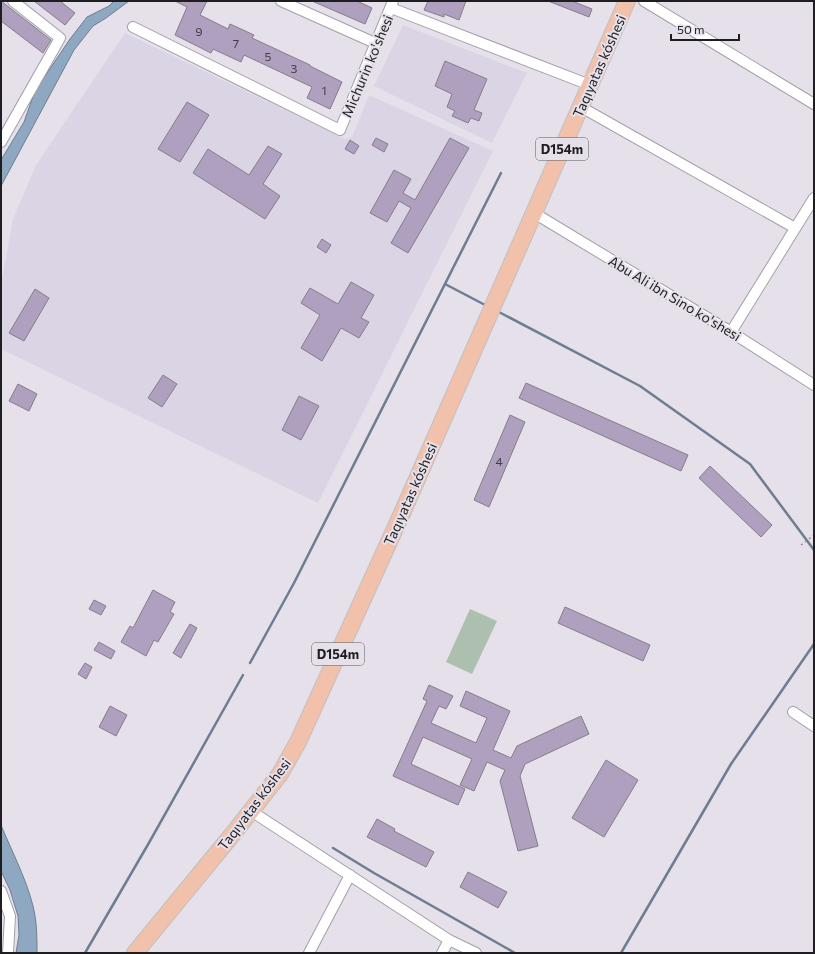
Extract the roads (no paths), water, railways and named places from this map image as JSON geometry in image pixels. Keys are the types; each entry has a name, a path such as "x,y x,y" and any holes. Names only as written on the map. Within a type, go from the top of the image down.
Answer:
{"main road":[{"name":"Taqıyatas kóshesi","path":"135,953 280,774 298,742 403,511 627,1"}],"street":[{"path":"1,141 60,38 13,1"},
{"path":"281,1 375,43"},
{"path":"644,1 814,104"},
{"path":"392,5 590,85"},
{"name":"Michurin ko'shesi","path":"133,27 340,130 392,5"},
{"path":"580,107 795,228"},
{"path":"731,332 814,198"},
{"name":"Abu Ali ibn Sino ko'shesi","path":"534,213 731,332 814,385"},
{"path":"793,712 814,726"},
{"path":"251,811 449,940 476,953"},
{"path":"309,953 350,875"},
{"path":"1,891 10,916 8,953"},
{"path":"442,953 449,940"}],"water":[{"path":"114,1 129,1 93,26 74,50 1,186 1,160 24,122 35,91 70,39 87,17 109,6"},
{"path":"1,825 23,875 33,906 37,935 37,953 16,953 19,935 18,916 10,890 1,871"}],"waterway":[{"path":"250,663 294,583 501,173"},
{"path":"445,284 487,306"},
{"path":"497,311 640,386 750,464 814,550"},
{"path":"621,953 731,764 814,644"},
{"path":"85,953 243,675"},
{"path":"333,848 515,953"}]}
